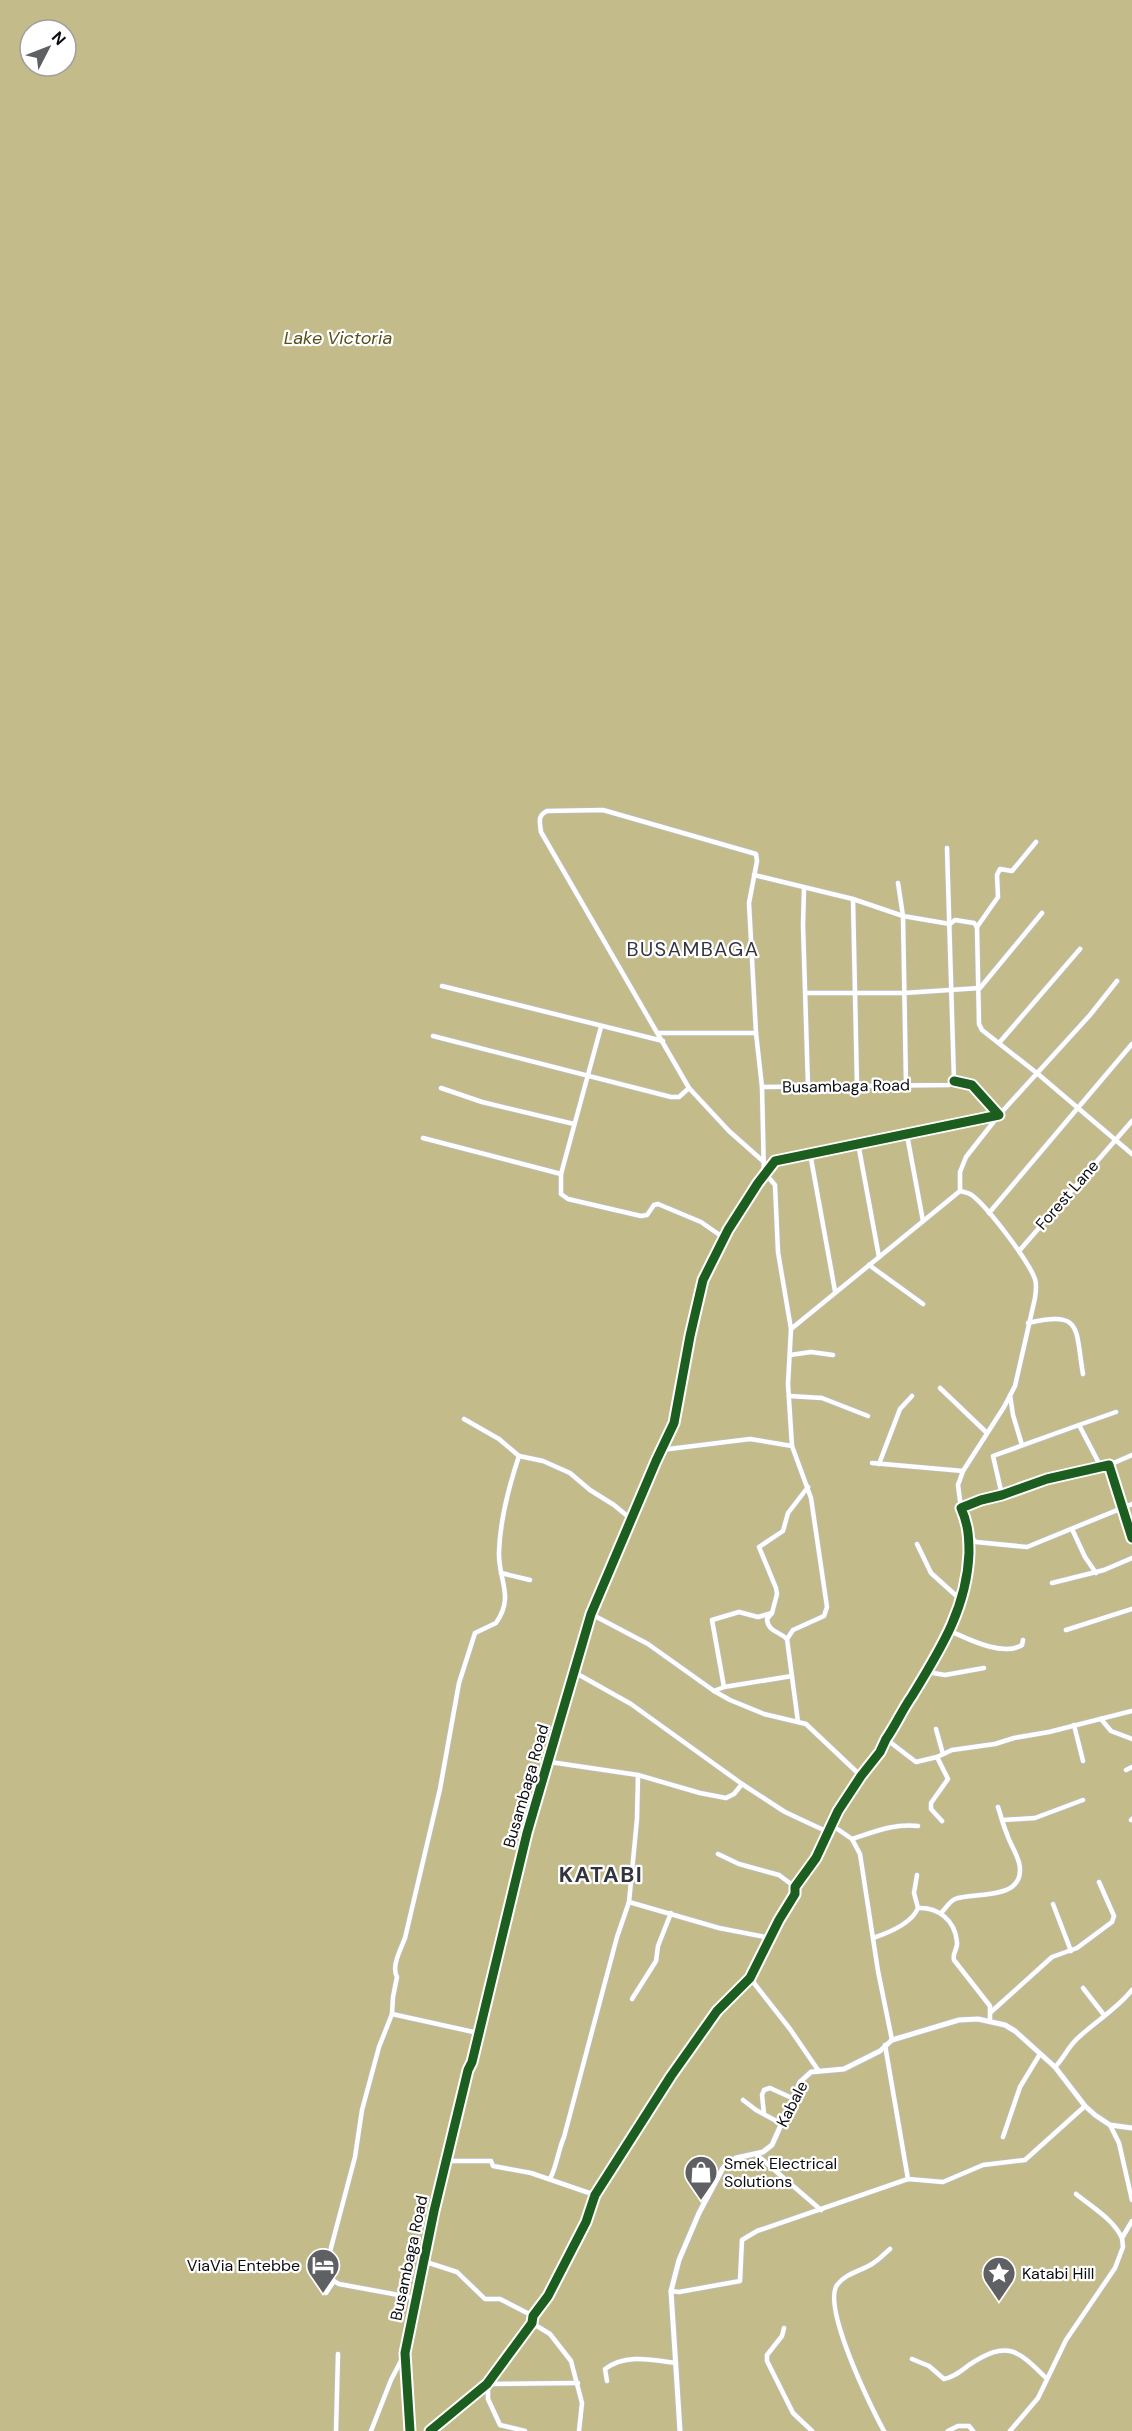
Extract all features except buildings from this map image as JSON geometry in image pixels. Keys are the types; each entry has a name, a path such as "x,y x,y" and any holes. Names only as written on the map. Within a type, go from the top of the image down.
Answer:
{"street":[{"path":"762,1087 756,1033 749,903 757,858 753,853 603,810 568,810 541,814 539,818 541,832 689,1088 729,1131 764,1162"},
{"path":"1036,842 1012,871 1000,869 997,875 998,897 977,927 981,1028 1132,1154"},
{"path":"947,848 954,1081 972,1085 999,1115"},
{"path":"754,875 804,889 853,899 903,916 950,924 955,920 974,923 977,927"},
{"path":"898,883 903,916 906,1085"},
{"path":"804,889 808,1086"},
{"path":"853,899 857,1086"},
{"path":"806,993 904,993 980,988 1042,913"},
{"path":"999,1043 1080,950"},
{"path":"791,1329 960,1191 962,1165 999,1115 1090,1015 1117,981"},
{"path":"442,986 663,1041"},
{"path":"601,1027 561,1174 561,1194 568,1199 643,1216 658,1204 701,1222 724,1238"},
{"path":"658,1033 756,1033"},
{"path":"433,1036 676,1098 689,1088"},
{"path":"989,1213 1132,1044"},
{"name":"Busambaga Road","path":"410,2431 405,2353 415,2298 468,2070 491,1988 497,1954 528,1833 591,1614 674,1423 699,1295 724,1238 764,1176 762,1087 949,1085 954,1081"},
{"path":"441,1088 482,1102 574,1124"},
{"path":"798,1722 787,1639 793,1630 824,1616 827,1607 808,1487 792,1446 789,1396 791,1329 778,1252 775,1185 764,1176 775,1161 999,1115"},
{"name":"Forest Lane","path":"1019,1251 1132,1121"},
{"path":"907,1135 923,1221"},
{"path":"423,1138 561,1174"},
{"path":"858,1143 879,1257"},
{"path":"810,1153 835,1291"},
{"path":"430,2431 487,2384 532,2323 533,2316 555,2282 586,2222 595,2195 671,2076 717,2011 750,1978 795,1894 795,1887 810,1870 830,1833 838,1811 861,1776 875,1760 950,1631 962,1601 968,1567 969,1535 967,1520 961,1508 958,1485 963,1471 1015,1386 1035,1298 1036,1283 1019,1251 989,1213 972,1194 960,1191"},
{"path":"869,1264 923,1304"},
{"path":"1028,1323 1055,1317 1064,1318 1070,1322 1076,1333 1083,1374"},
{"path":"790,1356 811,1352 833,1355"},
{"path":"940,1388 987,1433"},
{"path":"1010,1395 1012,1415 1022,1445"},
{"path":"789,1396 822,1398 868,1416"},
{"path":"879,1464 900,1409 912,1396"},
{"path":"1002,1495 993,1456 1116,1412"},
{"path":"464,1419 499,1439 519,1456 543,1461 570,1473 631,1519"},
{"path":"1080,1425 1101,1467"},
{"path":"661,1450 750,1438 792,1446"},
{"path":"961,1508 1047,1479 1109,1465 1132,1455"},
{"path":"415,2298 333,2281 328,2273 327,2263 355,2157 362,2110 379,2047 392,2014 398,1956 405,1938 423,1868 459,1683 475,1633 496,1623 504,1609 506,1594 499,1553 501,1533 519,1456"},
{"path":"872,1463 963,1471"},
{"path":"1109,1465 1132,1538"},
{"path":"787,1639 768,1625 767,1619 772,1613 777,1594 759,1547 783,1531 788,1513 808,1487"},
{"path":"969,1535 976,1542 1027,1547 1132,1504"},
{"path":"1072,1529 1085,1557 1096,1573"},
{"path":"917,1544 931,1573 962,1601"},
{"path":"1052,1584 1096,1573 1132,1558"},
{"path":"501,1573 530,1580"},
{"path":"1066,1630 1132,1609"},
{"path":"724,1687 713,1619 739,1612 758,1617 772,1613"},
{"path":"591,1614 648,1644 714,1691 764,1714 806,1724 861,1776"},
{"path":"950,1631 992,1648 1018,1647 1022,1645 1023,1640"},
{"path":"927,1672 945,1675 984,1668"},
{"path":"574,1672 631,1704 785,1812 830,1833"},
{"path":"714,1691 724,1687 792,1676"},
{"path":"886,1739 916,1762 952,1750 995,1744 1132,1711"},
{"path":"1101,1719 1111,1731 1132,1739"},
{"path":"1074,1725 1083,1761"},
{"path":"936,1729 943,1754"},
{"path":"937,1756 948,1779 931,1803 931,1809 942,1821"},
{"path":"550,1762 638,1775 726,1798 734,1794 742,1784"},
{"path":"1126,1770 1132,1767"},
{"path":"550,2179 558,2161 559,2149 617,1937 629,1902 637,1819 638,1775"},
{"path":"1003,1821 1035,1818 1083,1800"},
{"path":"942,1912 956,1899 987,1896 1005,1890 1017,1880 1021,1869 1019,1861 998,1808"},
{"path":"832,1826 852,1839 860,1854 892,2040"},
{"path":"852,1839 888,1828 918,1826"},
{"path":"718,1854 739,1864 779,1875 795,1887"},
{"path":"873,1938 915,1915 918,1908 914,1893 917,1875"},
{"path":"990,2022 989,2015 1052,1957 1071,1951 1098,1933 1114,1918 1099,1882"},
{"path":"629,1902 719,1928 770,1938"},
{"path":"1053,1904 1071,1951"},
{"path":"918,1908 930,1907 942,1912 951,1925 957,1942 953,1955 954,1960 990,2006 992,2012"},
{"path":"632,1999 656,1961 658,1946 671,1913"},
{"path":"750,1978 790,2028 818,2070"},
{"path":"1083,1988 1104,2015"},
{"path":"1055,2067 1074,2042 1104,2015 1116,2008 1132,1990"},
{"path":"392,2014 478,2033"},
{"name":"Kabale","path":"680,2431 671,2291 679,2259 723,2168 736,2158 763,2152 772,2145 792,2098 804,2077 818,2070 836,2071 852,2066 880,2050 892,2040 959,2020 978,2019 1015,2031 1055,2067 1085,2106 1110,2125 1132,2128"},
{"path":"885,2045 908,2179"},
{"path":"1003,2137 1020,2087 1040,2054"},
{"path":"764,2114 762,2095 768,2088 792,2098"},
{"path":"743,2100 782,2124"},
{"path":"671,2291 679,2292 740,2281 742,2240 757,2231 908,2179 943,2182 983,2165 1025,2160 1085,2106"},
{"path":"1110,2125 1119,2143 1132,2200"},
{"path":"756,2154 821,2210"},
{"path":"446,2161 491,2161 493,2166 531,2173 595,2195"},
{"path":"1010,2431 1038,2398 1046,2378 1075,2326 1116,2268 1123,2247 1118,2230 1101,2212 1076,2194"},
{"path":"1122,2238 1131,2223"},
{"path":"884,2431 851,2361 838,2323 833,2294 836,2286 849,2275 875,2262 890,2249"},
{"path":"423,2261 457,2272 485,2299 500,2299 533,2316"},
{"path":"326,2293 333,2281"},
{"path":"532,2323 559,2343 571,2361 582,2403 579,2431"},
{"path":"784,2328 782,2336 767,2355 767,2361 793,2413 812,2431"},
{"path":"912,2359 929,2366 944,2379 994,2351 1006,2351 1024,2356 1046,2378"},
{"path":"371,2431 391,2380 405,2353"},
{"path":"336,2431 338,2354"},
{"path":"606,2381 605,2369 624,2360 676,2363"},
{"path":"487,2384 578,2383"},
{"path":"487,2384 488,2399 500,2425 525,2431"},
{"path":"948,2431 965,2425 973,2431"}],"water":[{"name":"Lake Victoria","path":"0,0 1132,0 1132,2431 0,2431"}],"cycle path":[{"path":"410,2431 405,2353 434,2211 527,1833 591,1614 674,1423 703,1280 728,1230 775,1161 999,1115 972,1085 954,1081"},
{"path":"430,2431 487,2384 532,2323 533,2316 548,2296 586,2222 595,2195 671,2076 717,2011 750,1978 779,1920 795,1894 795,1887 816,1858 838,1811 880,1752 942,1645 957,1610 967,1573 968,1536 961,1508 1047,1479 1109,1465 1132,1538"}],"place":[{"name":"Smek Electrical Solutions","path":"701,2201"},
{"name":"ViaVia Entebbe","path":"323,2294"},
{"name":"Katabi Hill","path":"999,2302"}],"district":[{"name":"BUSAMBAGA","path":"693,949"},
{"name":"KATABI","path":"601,1874"}]}
